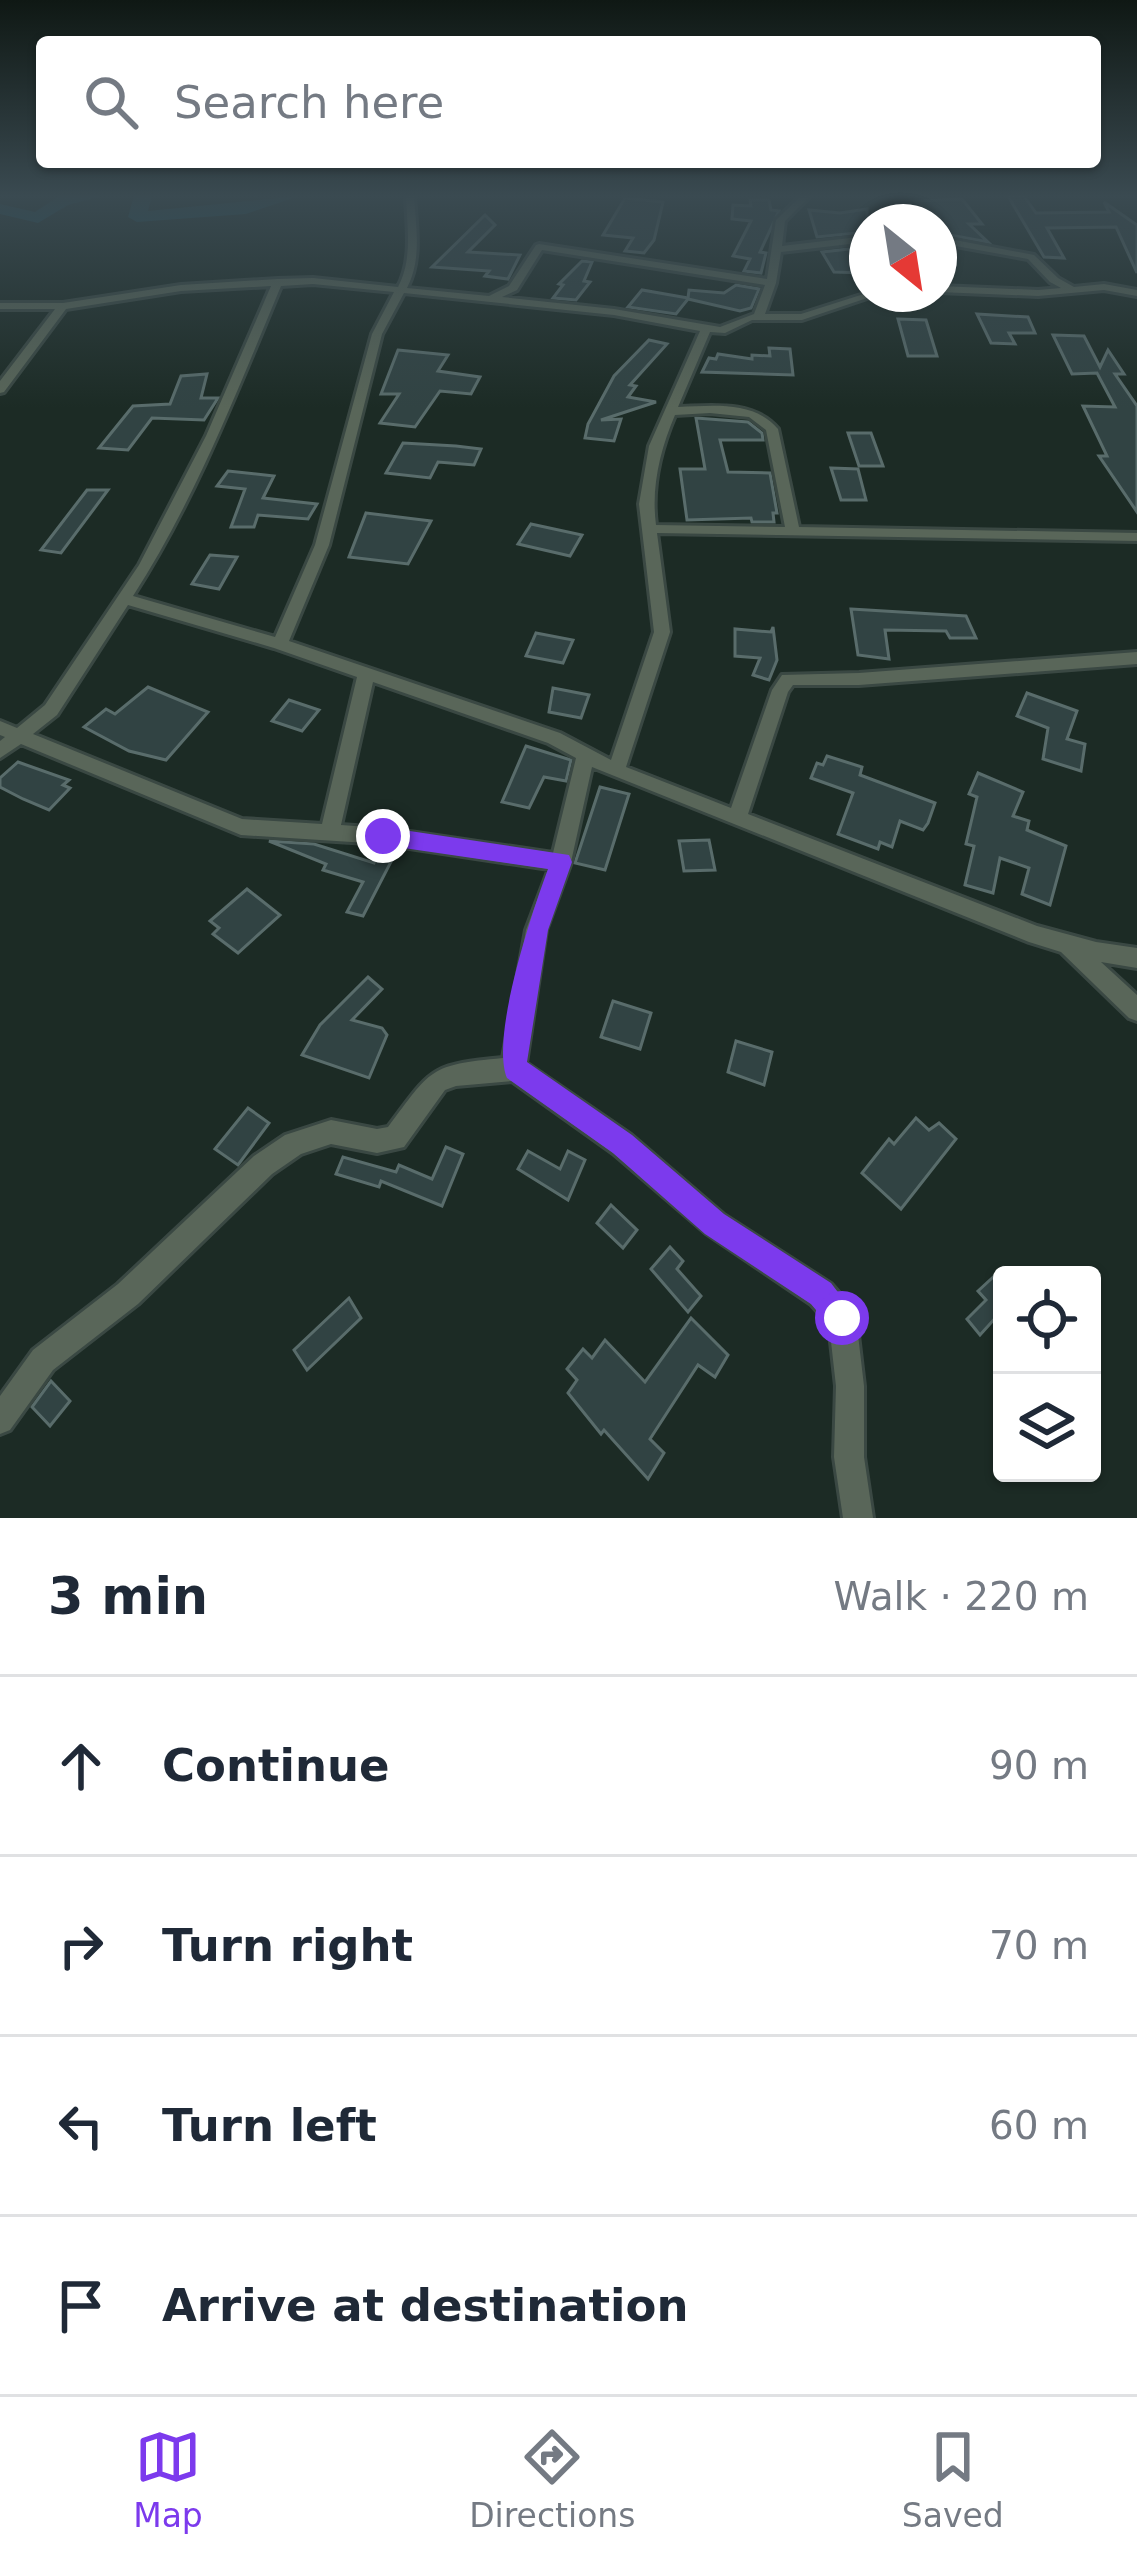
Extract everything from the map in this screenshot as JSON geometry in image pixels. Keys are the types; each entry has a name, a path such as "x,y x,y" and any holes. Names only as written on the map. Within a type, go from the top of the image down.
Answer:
{"street":[{"path":"280,644 322,545 377,334 410,267"},
{"path":"0,306 63,307 182,288 278,282 500,298 526,267"},
{"path":"667,267 771,283"},
{"path":"758,316 773,267"},
{"path":"1040,267 1072,290"},
{"path":"0,751 9,732 51,710 125,599 212,436 278,282"},
{"path":"957,289 1104,287 1137,292"},
{"path":"464,295 614,312 705,331 721,331 758,316 802,317 849,302"},
{"path":"0,389 63,307"},
{"path":"616,771 662,632 646,504 655,446 705,331"},
{"path":"669,411 749,412 766,418 793,530"},
{"path":"649,529 1137,537"},
{"path":"125,599 280,644 554,738 616,771 1066,945 1137,958"},
{"path":"737,818 779,690 788,679 807,675 859,679 1137,658"},
{"path":"330,832 366,676"},
{"path":"9,732 241,827 330,832 562,862"},
{"path":"515,1069 536,930 562,862 586,755"},
{"path":"1066,945 1137,1010"},
{"path":"0,1420 43,1360 128,1294 263,1166 294,1144 331,1132 377,1141 394,1138 437,1082 456,1074 515,1069 622,1144 715,1224 821,1294 842,1318 850,1386 849,1457 858,1518"}],"building":[{"path":"432,267 514,267 508,279 485,276 489,271"},
{"path":"576,267 590,267 584,281 590,282 576,300 553,298 563,285 559,284"},
{"path":"736,285 759,289 751,308 740,311 688,299 676,314 628,307 642,290 688,298 689,290 724,293"},
{"path":"977,314 1028,317 1035,333 1009,333 1015,344 991,343"},
{"path":"898,319 926,320 937,356 908,356"},
{"path":"1053,335 1084,336 1100,367 1108,350 1124,374 1115,374 1137,406 1137,512 1099,456 1107,456 1083,406 1115,407 1097,373 1072,374"},
{"path":"649,340 667,344 630,385 636,386 628,397 656,402 601,420 621,419 614,441 585,438 614,376"},
{"path":"769,348 790,349 793,375 702,372 709,358 716,359 718,354 752,359 752,355 770,356"},
{"path":"398,350 448,355 438,371 480,377 471,394 440,391 415,427 380,423 399,394 381,394"},
{"path":"207,374 201,398 218,398 204,420 152,418 128,450 99,448 133,406 170,404 181,376"},
{"path":"696,418 748,422 762,433 763,440 720,440 728,472 770,473 777,513 773,513 774,522 687,520 680,469 705,469"},
{"path":"848,433 871,433 883,466 859,466"},
{"path":"403,443 481,449 474,465 438,462 430,478 386,473"},
{"path":"831,468 858,469 866,500 841,500"},
{"path":"228,471 274,476 263,498 317,504 308,519 258,515 254,527 231,527 245,489 217,486"},
{"path":"87,490 108,490 61,553 41,550"},
{"path":"366,513 431,521 408,564 349,557"},
{"path":"531,524 582,535 570,556 518,544"},
{"path":"210,555 237,557 219,589 192,584"},
{"path":"851,609 966,616 976,638 950,638 946,631 885,630 889,659 858,655"},
{"path":"773,627 777,660 769,680 753,675 760,658 735,656 735,629 771,632"},
{"path":"536,633 573,640 563,663 526,656"},
{"path":"148,687 208,712 166,760 129,751 84,727 106,709 115,714"},
{"path":"553,688 589,695 581,718 549,712"},
{"path":"1027,693 1077,711 1067,739 1085,744 1081,771 1043,759 1048,728 1017,716"},
{"path":"289,700 319,710 302,731 272,721"},
{"path":"526,746 571,760 566,781 544,777 529,808 502,802"},
{"path":"827,756 862,767 860,775 935,803 923,830 900,821 892,847 880,842 878,849 838,834 853,793 811,778 817,763 823,765"},
{"path":"18,762 69,780 63,785 70,788 49,810 23,799 0,787 0,778"},
{"path":"978,773 1023,792 1013,816 1029,821 1027,830 1066,846 1050,905 1022,894 1029,868 1000,858 993,893 965,885 974,846 966,844 977,797 969,794"},
{"path":"600,787 629,794 605,870 575,863"},
{"path":"709,840 715,870 684,871 679,841"},
{"path":"269,841 314,844 374,863 380,850 395,854 363,916 347,912 363,882 323,870 326,864"},
{"path":"247,889 280,915 238,953 213,934 219,928 210,921"},
{"path":"368,977 382,989 352,1020 382,1028 387,1035 369,1078 302,1055 320,1025"},
{"path":"613,1001 651,1013 640,1049 601,1037"},
{"path":"736,1041 772,1052 764,1085 728,1072"},
{"path":"248,1108 269,1123 238,1165 215,1149"},
{"path":"916,1118 929,1130 939,1123 956,1139 901,1209 862,1173 889,1139 894,1144"},
{"path":"446,1147 463,1154 442,1206 381,1181 379,1187 336,1174 343,1157 396,1172 399,1165 432,1179"},
{"path":"528,1151 560,1169 568,1151 585,1160 568,1200 518,1169"},
{"path":"611,1205 637,1230 623,1248 597,1223"},
{"path":"670,1247 683,1261 677,1269 701,1296 688,1312 651,1269"},
{"path":"993,1277 993,1321 980,1335 967,1319 986,1300 978,1291"},
{"path":"349,1298 361,1318 307,1370 294,1350"},
{"path":"691,1318 728,1355 715,1377 698,1365 650,1439 664,1453 648,1479 604,1430 601,1434 568,1393 577,1380 567,1369 583,1349 592,1358 605,1340 645,1382"},
{"path":"51,1381 70,1401 50,1426 32,1407"}],"route":[{"path":"383,836 562,862 536,930 515,1069 622,1144 715,1224 821,1294 842,1318"}]}
